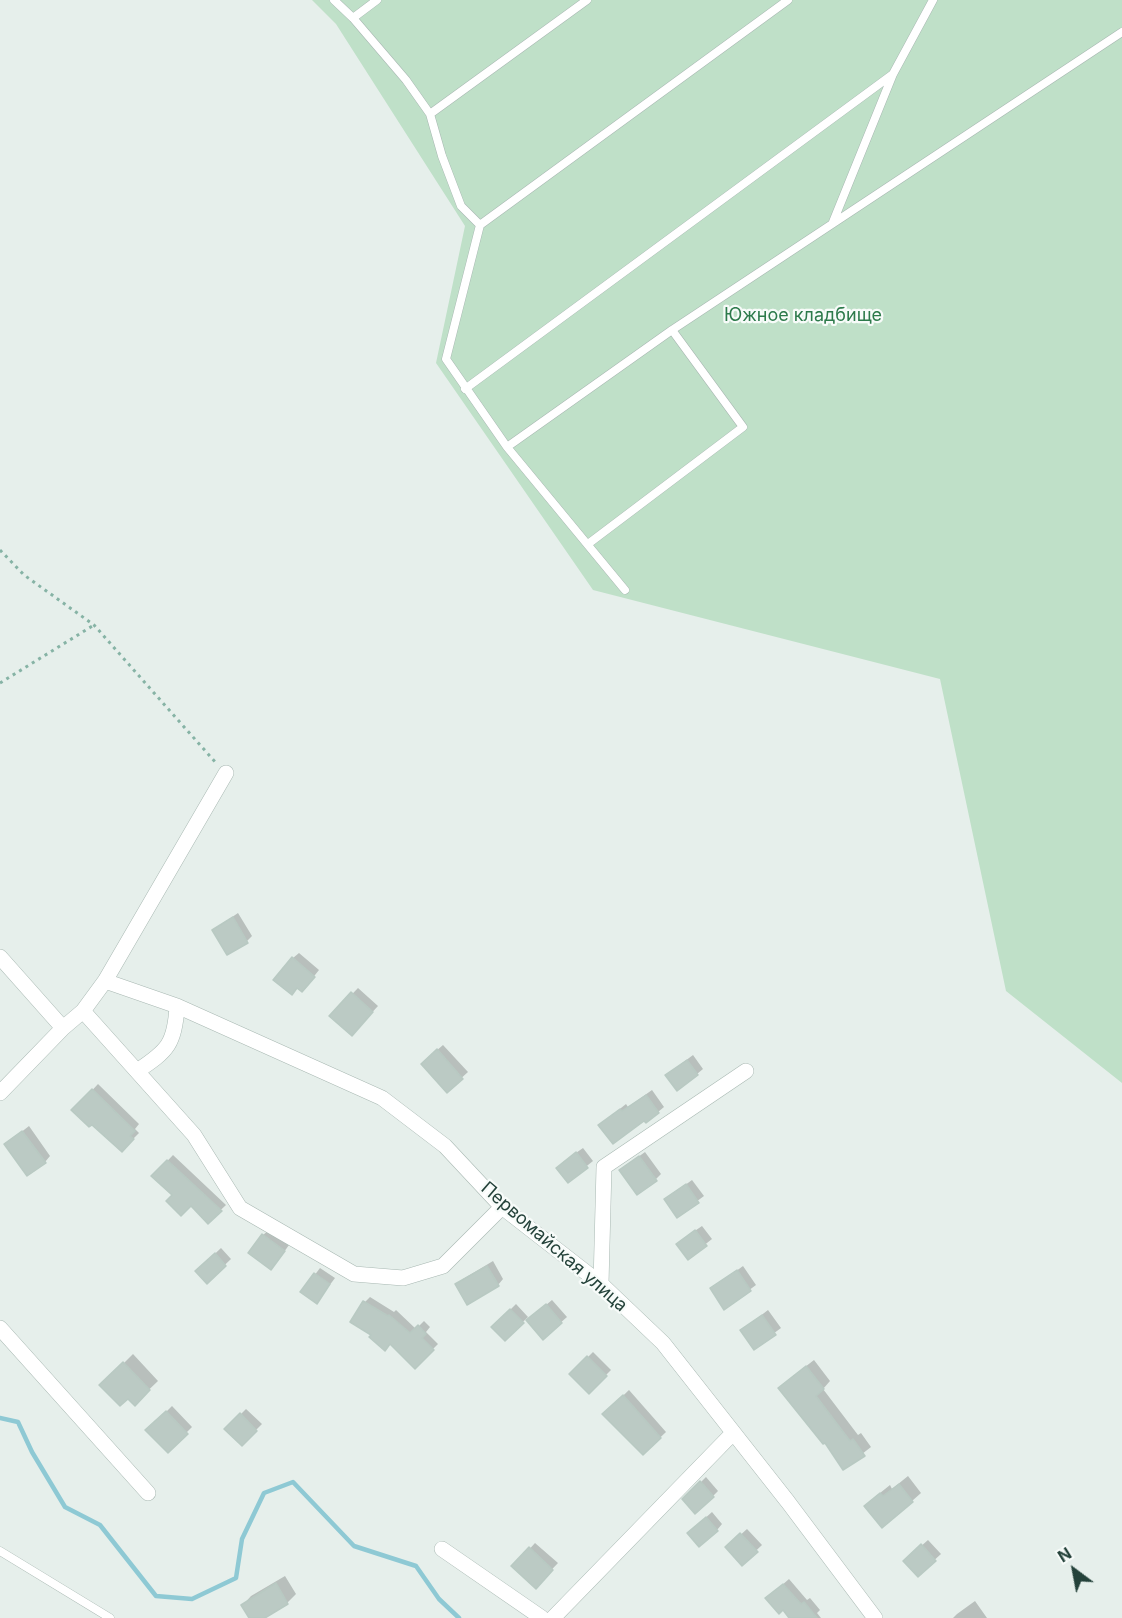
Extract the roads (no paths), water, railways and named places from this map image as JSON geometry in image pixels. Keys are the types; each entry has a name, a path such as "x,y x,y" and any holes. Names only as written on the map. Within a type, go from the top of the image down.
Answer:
{"street":[{"path":"0,1093 83,1011 105,981 226,773"},
{"path":"0,957 63,1029"},
{"name":"Первомайская улица","path":"105,981 177,1006 382,1098 445,1146 501,1207 601,1284 663,1343 788,1502 875,1618"},
{"path":"137,1071 159,1057 170,1043 176,1029 177,1006"},
{"path":"83,1011 194,1135 240,1208 354,1274 403,1278 443,1266 501,1207"},
{"path":"601,1284 604,1167 746,1071"},
{"path":"0,1328 148,1493"},
{"path":"553,1618 733,1433"},
{"path":"442,1550 542,1618"}],"lane":[{"path":"334,0 353,18 406,80 430,114 442,156 461,206 480,225"},
{"path":"353,18 377,0"},
{"path":"430,114 586,0"},
{"path":"625,590 507,447 446,359 480,225 788,0"},
{"path":"833,222 893,74 933,0"},
{"path":"507,447 672,330 1122,32"},
{"path":"465,389 893,74"},
{"path":"588,544 743,427 672,330"},
{"path":"0,1551 110,1618"}],"waterway":[{"path":"0,1418 18,1422 32,1452 65,1507 100,1525 156,1596 192,1599 236,1578 242,1539 264,1493 293,1482 354,1546 416,1566 439,1599 459,1618"}],"park label":[{"name":"Южное кладбище","path":"803,316"}]}
